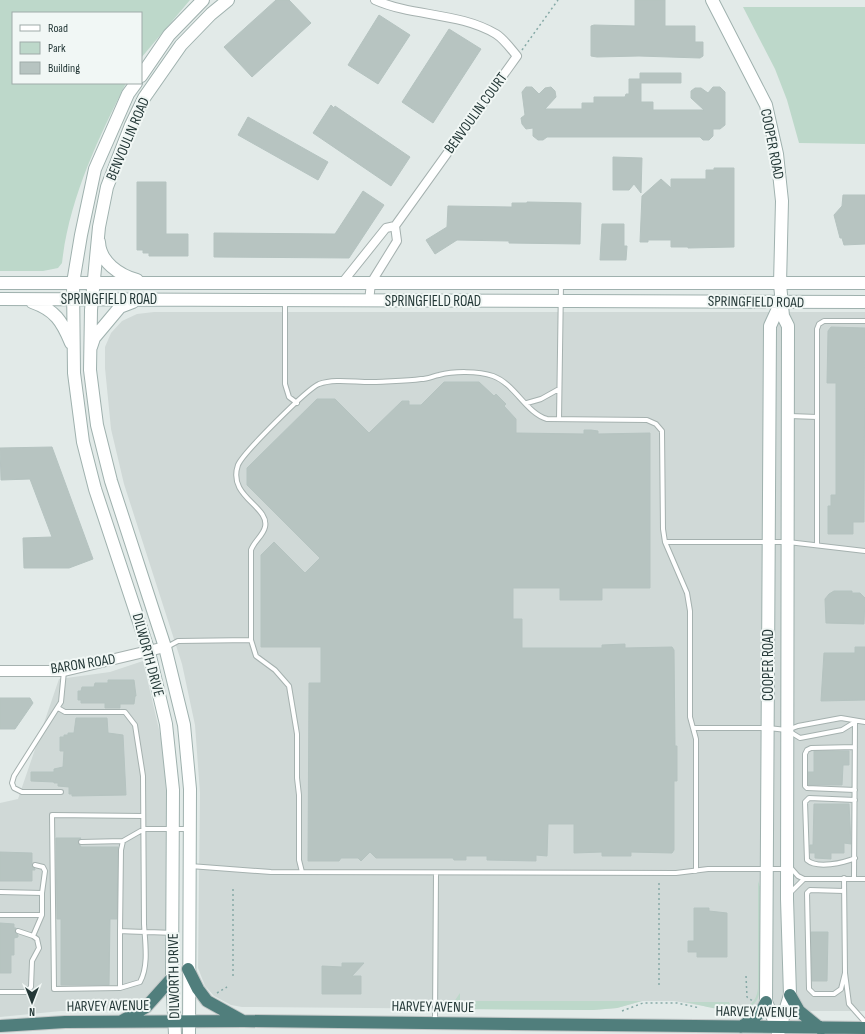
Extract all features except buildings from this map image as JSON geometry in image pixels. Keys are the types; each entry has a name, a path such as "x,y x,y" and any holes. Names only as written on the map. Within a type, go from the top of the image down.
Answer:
{"highway":[{"path":"188,969 198,989 207,1001 244,1021"},
{"path":"121,1022 146,1007 172,978"},
{"path":"790,995 799,1011 821,1029"},
{"path":"741,1027 764,1008 761,1002"},
{"name":"HARVEY AVENUE","path":"0,1026 121,1022 174,1028 189,1028 244,1021 741,1027 778,1031 865,1028"},
{"path":"424,1034 435,1023"}],"main road":[{"name":"BENVOULIN ROAD","path":"142,75 169,35 203,0"},
{"name":"BENVOULIN ROAD","path":"93,284 99,227 107,187 144,98 181,45 211,14 228,0"},
{"name":"COOPER ROAD","path":"712,0 766,105 777,154 782,201 780,284 783,316 788,326 787,899 790,995 778,1031"},
{"name":"BENVOULIN ROAD","path":"73,283 80,235 95,169 128,94 135,84"},
{"path":"99,227 100,248 104,260 125,277 145,283"},
{"name":"SPRINGFIELD ROAD","path":"0,283 865,283"},
{"name":"DILWORTH DRIVE","path":"73,283 74,373 83,442 95,490 150,652 166,724 173,790 172,978 174,1028"},
{"name":"DILWORTH DRIVE","path":"93,284 91,299 90,370 97,425 111,482 166,647 184,725 190,789 188,969 189,1028"},
{"name":"SPRINGFIELD ROAD","path":"0,299 781,301 802,303 865,302"},
{"path":"21,299 46,307 56,315 66,331 73,350"},
{"path":"90,350 94,338 120,307 144,299"},
{"name":"COOPER ROAD","path":"778,1031 761,1002 767,869 770,326 781,301"}],"street":[{"path":"376,0 392,8 466,21 497,34 517,56"},
{"name":"BENVOULIN COURT","path":"342,283 386,228 395,226 517,56"},
{"path":"369,301 371,283 397,241 395,226"},
{"name":"BARON ROAD","path":"0,670 64,671 150,652 166,647"}],"lane":[{"path":"559,419 561,284"},
{"path":"285,300 284,384 289,397 296,403"},
{"path":"817,545 817,329 819,324 824,321 865,321"},
{"path":"302,872 299,860 300,795 297,778 297,734 290,686 275,670 256,656 251,640 251,550 255,540 264,530 265,523 262,514 241,493 238,484 237,469 245,454 315,386 326,382 417,380 446,374 479,374 494,377 508,385 544,418 647,420 660,427 663,441 663,528 665,542 689,602 690,717 696,740 696,871"},
{"path":"527,404 541,399 559,389"},
{"path":"788,416 817,416"},
{"path":"665,542 788,542 865,551"},
{"path":"166,647 178,641 251,640"},
{"path":"61,792 22,792 14,788 12,783 14,776 61,702 64,671"},
{"path":"58,708 65,712 125,712 132,720 139,740 143,776 144,974 140,982 120,988 54,989 52,815 143,816"},
{"path":"787,730 798,726 841,718 855,722 865,722"},
{"path":"693,728 768,728 787,730 800,738 842,730 855,722"},
{"path":"854,879 855,722"},
{"path":"855,747 812,748 807,750 805,754 807,788 855,790"},
{"path":"855,800 809,798 805,802 807,860 812,863 838,864 855,858"},
{"path":"81,842 123,841 144,829 190,829"},
{"path":"120,988 121,850 123,841"},
{"path":"33,936 42,915 42,893 45,871 43,867 35,865"},
{"path":"189,866 266,872 436,873 676,873 708,869 767,869 787,866 804,879 865,879"},
{"path":"435,1023 436,873"},
{"path":"844,878 845,972 849,1004 865,1022"},
{"path":"787,899 791,891 804,879"},
{"path":"844,890 810,890 807,893 809,989 814,994 834,994 841,989 845,972"},
{"path":"0,892 42,893"},
{"path":"0,915 42,915"},
{"path":"0,992 26,992 29,990 32,978 32,961 39,948 37,939 33,936 18,931"},
{"path":"120,931 173,933"}],"path":[{"path":"517,56 558,0"},
{"path":"658,878 659,984"},
{"path":"233,889 233,976"},
{"path":"746,976 747,997 761,1002"},
{"path":"212,996 227,987"},
{"path":"622,1011 643,1003 657,1002 677,1003 700,1008"}],"shaded area":[{"path":"154,312 865,312 865,1011 734,1011 674,1001 642,1001 617,1008 593,1010 242,1007 231,1005 214,996 205,986 198,968 200,793 195,725 182,664 124,484 111,429 105,368 105,347 111,333 122,321 137,314"},
{"path":"143,661 164,751 168,832 167,980 146,1004 124,1011 61,1011 0,1017 0,803 18,799 59,679 110,672"}],"green space":[{"path":"0,0 190,0 142,57 142,12 12,12 12,84 126,84 86,170 71,216 62,263 58,268 43,271 0,271"},
{"path":"743,7 865,7 865,144 799,143 787,100 775,69"},
{"path":"758,881 761,890 760,988 757,999 751,1006 741,1010 718,1009 685,1002 729,1002 731,1007 741,1008 749,1005 755,999 758,989"},
{"path":"460,993 460,1001 642,1001 617,1008 593,1010 452,1009 451,1006"}]}
